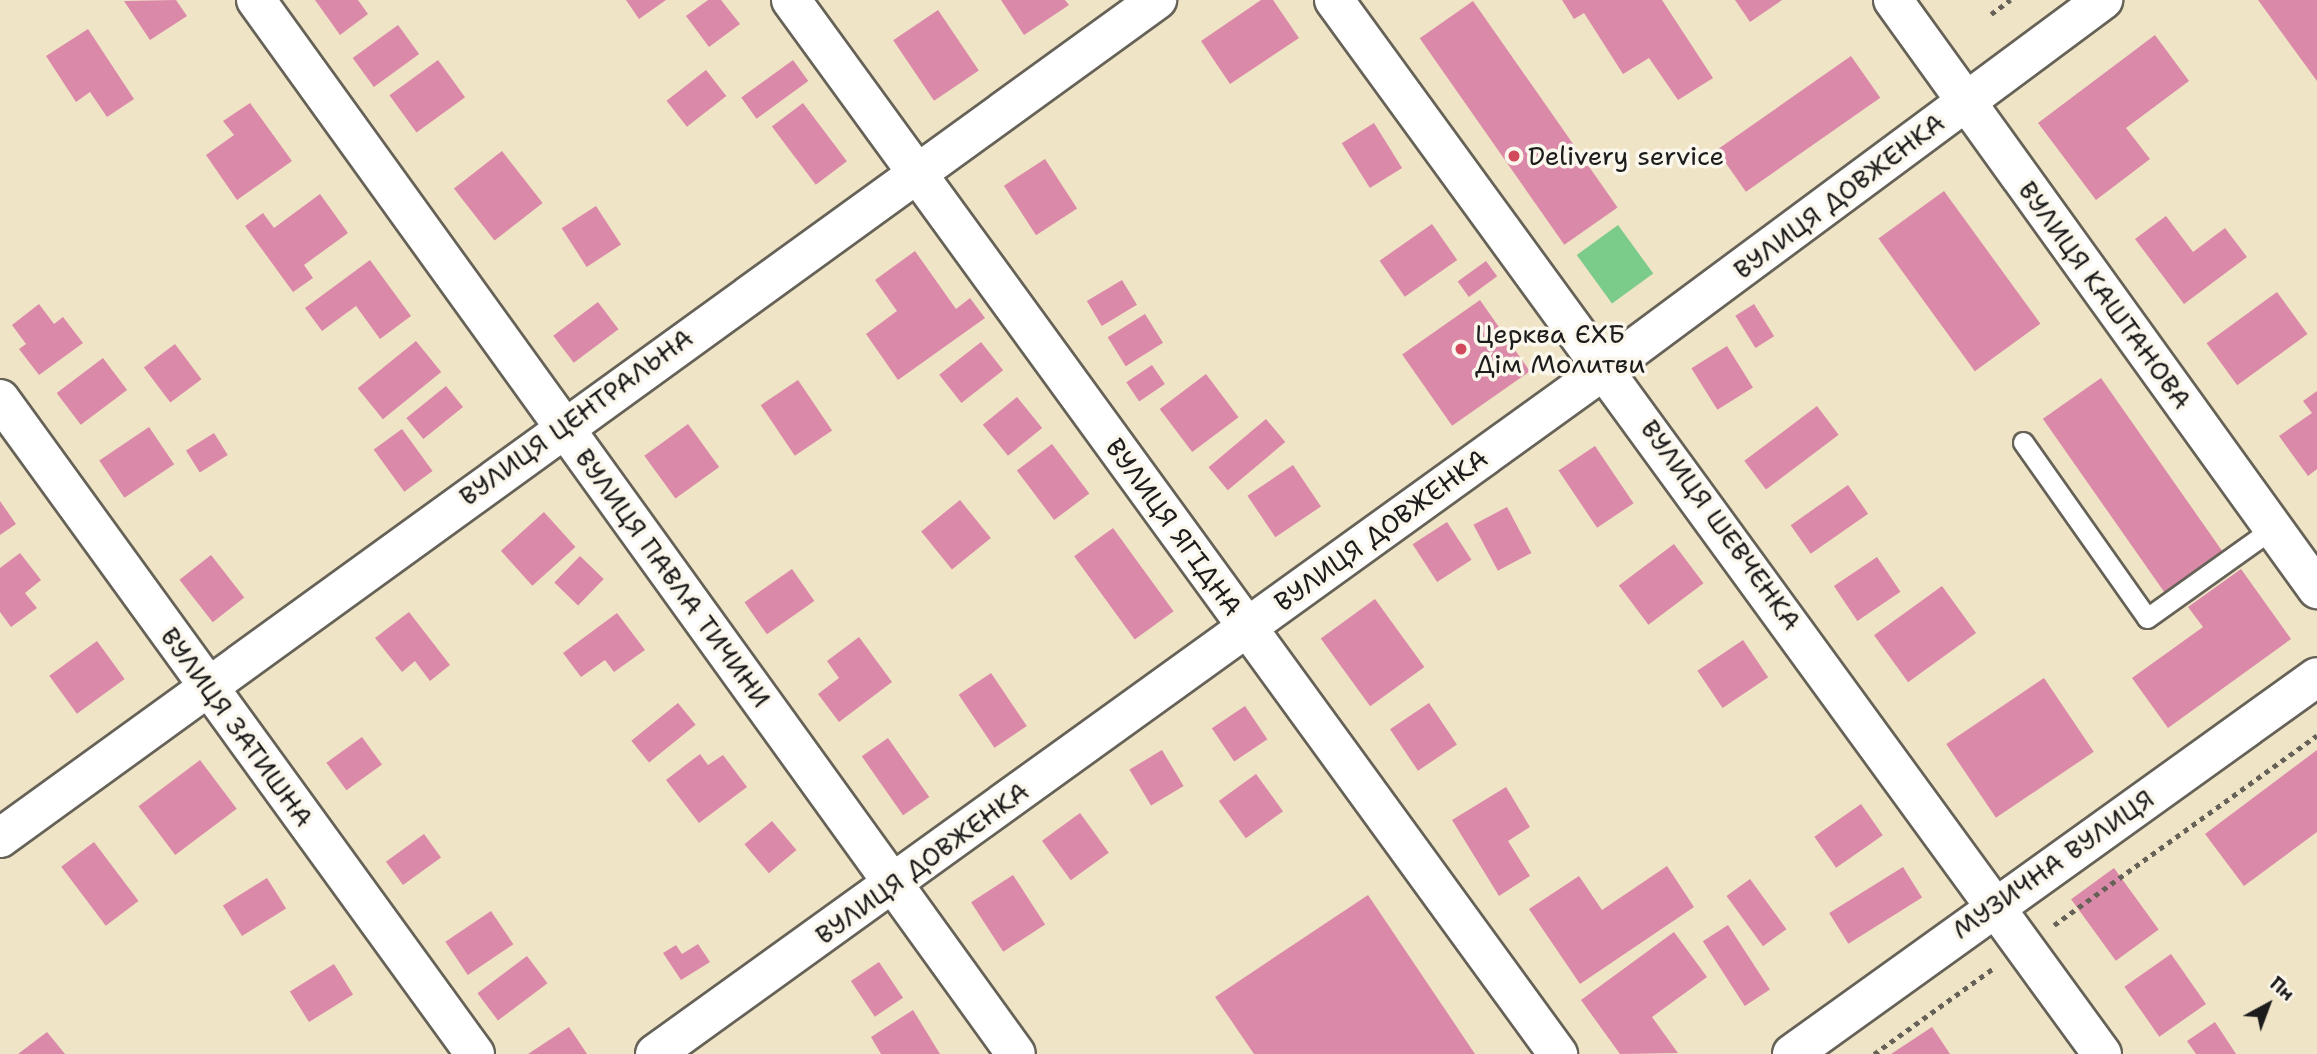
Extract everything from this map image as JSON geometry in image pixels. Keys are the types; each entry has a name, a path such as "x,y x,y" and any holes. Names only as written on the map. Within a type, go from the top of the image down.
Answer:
{"street":[{"name":"ВУЛИЦЯ ПАВЛА ТИЧИНИ","path":"256,0 1016,1054"},
{"name":"ВУЛИЦЯ ЯГІДНА","path":"791,0 1558,1054"},
{"name":"ВУЛИЦЯ ЦЕНТРАЛЬНА","path":"0,838 563,425 1157,0"},
{"name":"ВУЛИЦЯ ШЕВЧЕНКА","path":"1334,0 1607,368 1997,903 2102,1054"},
{"name":"ВУЛИЦЯ КАШТАНОВА","path":"1893,0 2317,589"},
{"name":"ВУЛИЦЯ ДОВЖЕНКА","path":"655,1054 1607,368 2103,0"},
{"name":"ВУЛИЦЯ ЗАТИШНА","path":"0,399 475,1054"},
{"name":"МУЗИЧНА ВУЛИЦЯ","path":"1792,1054 1997,903 2317,677"}],"lane":[{"path":"2022,442 2147,618 2273,528"}],"path":[{"path":"1991,14 2010,0"},
{"path":"1874,1054 2317,735"}],"green space":[{"path":"1618,225 1653,274 1612,304 1577,255"}],"building":[{"path":"176,0 187,16 150,40 124,1"},
{"path":"315,0 358,0 368,14 340,35"},
{"path":"626,0 666,0 639,19"},
{"path":"708,0 721,0 740,24 709,47 686,16"},
{"path":"1001,0 1065,0 1069,5 1024,35"},
{"path":"1261,0 1273,0 1299,38 1230,84 1201,41"},
{"path":"1562,0 1662,0 1713,78 1678,100 1649,58 1623,74 1584,13 1574,19"},
{"path":"1735,0 1782,0 1750,22"},
{"path":"2258,0 2317,0 2317,81"},
{"path":"1473,1 1618,207 1564,245 1420,38"},
{"path":"938,10 979,71 934,101 893,40"},
{"path":"398,25 419,54 374,87 353,58"},
{"path":"88,29 134,99 107,117 90,92 76,102 46,56"},
{"path":"2155,35 2189,81 2126,128 2150,159 2096,200 2038,123"},
{"path":"1851,56 1880,98 1746,192 1717,150"},
{"path":"438,60 465,97 416,132 389,95"},
{"path":"793,60 808,81 757,119 741,98"},
{"path":"706,70 726,96 687,127 667,101"},
{"path":"250,103 292,161 237,200 206,155 234,135 223,121"},
{"path":"803,103 847,161 816,185 772,126"},
{"path":"1374,123 1402,168 1370,188 1342,143"},
{"path":"502,151 543,203 495,241 454,189"},
{"path":"1045,159 1077,208 1036,235 1004,186"},
{"path":"1944,191 2040,324 1975,371 1878,239"},
{"path":"320,194 348,233 304,265 313,278 293,292 245,226 263,213 274,228"},
{"path":"596,206 621,245 587,267 562,228"},
{"path":"2166,216 2193,252 2225,228 2247,257 2184,304 2135,239"},
{"path":"1432,224 1457,260 1405,297 1380,261"},
{"path":"915,251 956,309 970,298 985,318 898,380 866,334 897,311 875,280"},
{"path":"370,260 411,316 380,339 356,306 322,331 305,308"},
{"path":"1486,261 1497,276 1469,297 1458,282"},
{"path":"1122,280 1137,305 1102,326 1087,301"},
{"path":"2277,292 2308,334 2237,385 2207,343"},
{"path":"1480,300 1530,371 1452,426 1402,354"},
{"path":"598,302 618,329 574,363 553,336"},
{"path":"39,304 54,324 63,317 83,343 39,375 19,349 26,344 12,325"},
{"path":"1754,304 1774,336 1755,348 1735,316"},
{"path":"1145,314 1163,343 1126,366 1108,337"},
{"path":"416,341 441,372 383,419 358,388"},
{"path":"981,342 1003,370 961,403 939,375"},
{"path":"175,344 201,379 170,403 144,367"},
{"path":"1727,346 1753,388 1717,410 1691,368"},
{"path":"103,358 127,390 81,425 57,393"},
{"path":"1152,365 1165,384 1139,401 1126,382"},
{"path":"1206,374 1238,417 1192,452 1160,409"},
{"path":"2101,378 2224,554 2166,595 2043,419"},
{"path":"798,380 832,431 795,456 761,405"},
{"path":"446,386 463,407 423,439 406,418"},
{"path":"2317,391 2317,469 2308,476 2279,436 2312,413 2303,401"},
{"path":"1017,397 1042,428 1008,456 983,425"},
{"path":"1817,406 1839,435 1766,490 1744,461"},
{"path":"1266,419 1285,442 1228,490 1209,467"},
{"path":"688,424 719,467 675,499 644,456"},
{"path":"149,427 174,464 124,498 99,461"},
{"path":"402,429 433,471 404,492 374,450"},
{"path":"214,433 228,455 200,473 186,450"},
{"path":"1052,444 1089,494 1054,520 1017,470"},
{"path":"1595,446 1634,503 1597,528 1559,471"},
{"path":"1293,465 1321,506 1275,537 1247,496"},
{"path":"1848,485 1868,514 1811,554 1791,525"},
{"path":"960,500 991,538 952,570 921,531"},
{"path":"0,501 16,524 0,535"},
{"path":"1507,507 1531,553 1498,571 1473,525"},
{"path":"544,512 575,547 532,586 501,551"},
{"path":"1447,522 1472,560 1437,582 1413,544"},
{"path":"1113,528 1174,611 1135,640 1074,556"},
{"path":"1674,544 1703,583 1648,625 1619,586"},
{"path":"20,553 41,580 25,593 37,608 11,627 0,612 0,568"},
{"path":"211,555 244,598 213,622 179,580"},
{"path":"580,556 604,579 578,606 554,583"},
{"path":"1877,557 1900,592 1857,621 1834,586"},
{"path":"792,569 814,601 767,634 744,602"},
{"path":"2241,569 2291,639 2168,728 2132,678 2203,627 2188,607"},
{"path":"1942,586 1976,633 1908,682 1874,635"},
{"path":"1375,599 1424,667 1370,706 1321,638"},
{"path":"409,612 450,665 430,681 415,661 402,672 375,638"},
{"path":"617,613 645,650 614,672 605,660 581,677 563,653"},
{"path":"859,637 892,682 839,722 818,694 839,678 827,661"},
{"path":"1743,640 1768,677 1723,708 1697,671"},
{"path":"97,641 125,679 77,714 49,676"},
{"path":"991,673 1027,726 994,748 959,695"},
{"path":"2044,678 2094,752 1996,818 1946,744"},
{"path":"678,703 696,725 649,763 631,741"},
{"path":"1429,703 1457,744 1418,771 1390,729"},
{"path":"1245,706 1267,739 1234,762 1212,728"},
{"path":"362,737 382,765 346,790 326,763"},
{"path":"888,738 929,797 903,815 862,756"},
{"path":"1162,750 1184,786 1151,806 1129,770"},
{"path":"2317,750 2317,832 2244,886 2205,834"},
{"path":"700,754 708,765 723,755 747,787 699,823 666,780"},
{"path":"200,760 237,809 175,855 139,806"},
{"path":"1256,774 1283,811 1246,838 1219,801"},
{"path":"1506,787 1530,827 1508,841 1530,876 1499,896 1452,820"},
{"path":"1861,804 1883,835 1836,868 1814,837"},
{"path":"1080,813 1109,853 1071,880 1042,841"},
{"path":"772,821 796,850 769,873 744,844"},
{"path":"424,834 441,857 403,885 386,862"},
{"path":"94,842 139,901 106,926 61,867"},
{"path":"1667,866 1694,907 1580,984 1529,909 1579,876 1602,910"},
{"path":"1903,867 1922,898 1848,944 1829,913"},
{"path":"2114,868 2159,929 2116,961 2071,899"},
{"path":"1013,875 1045,924 1003,952 971,902"},
{"path":"267,878 286,909 242,936 223,906"},
{"path":"1750,879 1786,929 1763,946 1727,896"},
{"path":"1368,895 1475,1054 1254,1054 1215,997"},
{"path":"491,911 513,944 468,975 445,942"},
{"path":"1728,925 1770,990 1745,1006 1703,941"},
{"path":"1674,932 1707,977 1652,1017 1678,1053 1620,1054 1581,1000"},
{"path":"698,944 710,962 681,980 663,953 676,945 682,954"},
{"path":"2171,954 2206,1004 2159,1037 2124,987"},
{"path":"527,956 547,983 498,1020 477,993"},
{"path":"879,962 903,998 875,1017 851,981"},
{"path":"334,964 353,995 309,1022 290,992"},
{"path":"913,1010 940,1054 881,1054 871,1037"},
{"path":"2215,1022 2236,1054 2196,1054 2187,1041"},
{"path":"569,1027 587,1054 528,1054"},
{"path":"1932,1027 1950,1054 1891,1054"},
{"path":"47,1032 65,1054 18,1054"}],"place":[{"name":"Delivery service","path":"1514,156"},
{"name":"Церква ЄХБ Дім Молитви","path":"1461,349"}]}
